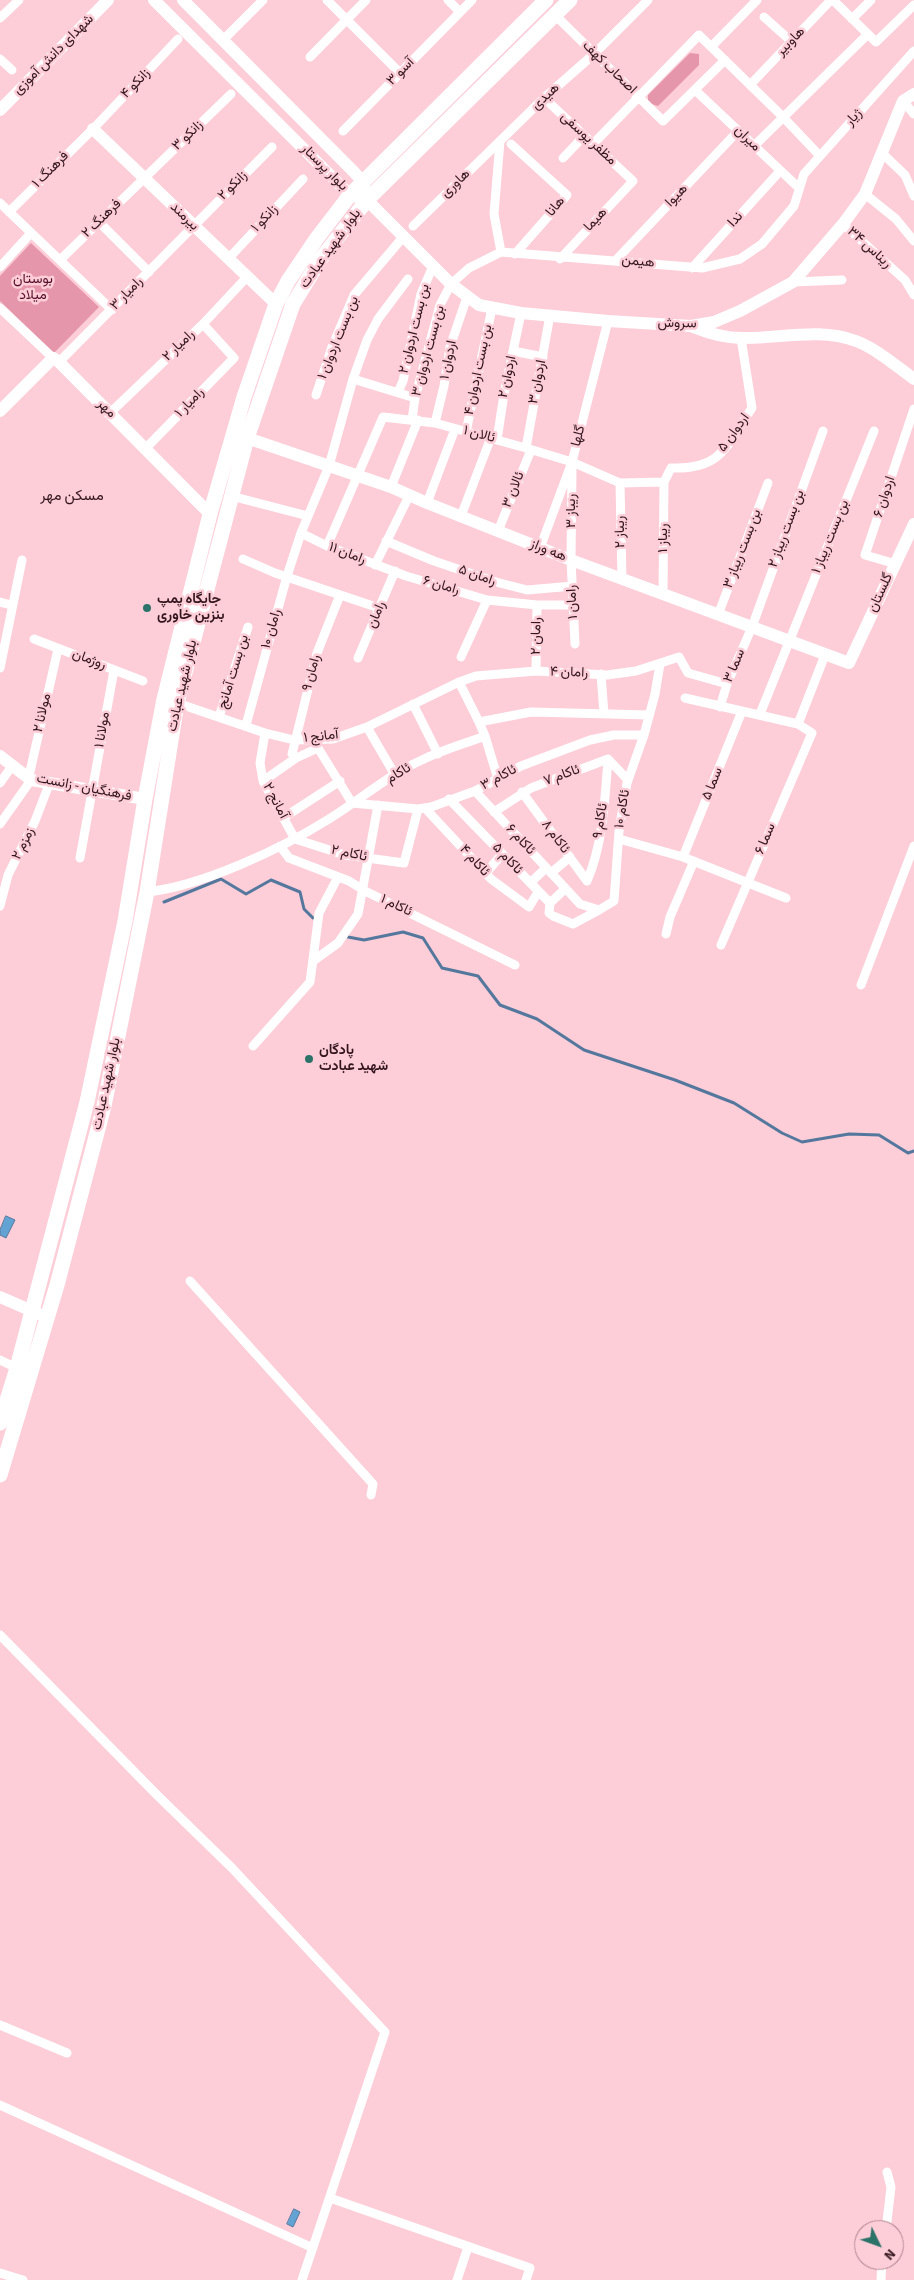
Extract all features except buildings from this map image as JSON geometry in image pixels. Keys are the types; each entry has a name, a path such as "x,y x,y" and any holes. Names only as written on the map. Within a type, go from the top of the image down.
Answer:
{"main road":[{"name":"بلوار شهید عبادت","path":"0,1475 23,1371 31,1311 87,1102 125,921 164,699 210,514 244,397 276,304 288,281 317,238 350,195 546,0"},
{"name":"بلوار شهید عبادت","path":"0,1423 4,1396 23,1371 47,1317 104,1106 147,892 177,702 247,438 293,304 320,260 367,200 570,0"},
{"path":"87,1102 104,1106"}],"street":[{"path":"0,18 19,0"},
{"name":"شهدای دانش آموزی","path":"0,110 108,0"},
{"name":"بلوار پرستار","path":"154,0 350,195 367,200 363,182 183,0"},
{"path":"223,40 263,0"},
{"path":"327,0 400,73"},
{"path":"310,57 366,0"},
{"path":"448,0 460,12"},
{"name":"آسو ۳","path":"343,131 472,0"},
{"name":"هیدی","path":"500,141 544,98 594,54 648,0"},
{"path":"832,0 876,42 914,5"},
{"name":"هاوبیر","path":"750,85 832,0"},
{"path":"852,19 871,0"},
{"path":"711,47 752,1"},
{"name":"اصحاب کهف","path":"555,15 663,121 695,90"},
{"path":"764,17 792,42"},
{"path":"754,146 868,34"},
{"path":"593,144 699,35 820,156"},
{"name":"زانکو ۴","path":"93,129 178,39"},
{"name":"ژیار","path":"799,188 804,174 914,51"},
{"path":"0,59 12,70"},
{"path":"695,90 725,60"},
{"name":"میران","path":"695,90 799,188"},
{"name":"زانکو ۳","path":"144,179 231,94"},
{"path":"909,97 914,114"},
{"name":"سروش","path":"367,200 451,284 479,305 521,313 691,326 722,319 793,282 843,224 865,194 909,97"},
{"name":"مظفر یوسفی","path":"544,98 633,181"},
{"name":"بیرمند","path":"93,129 276,304"},
{"name":"فرهنگ ۱","path":"9,212 93,129"},
{"name":"هیوا","path":"616,260 738,131"},
{"path":"563,158 584,136"},
{"path":"451,284 469,268 500,252 494,214 500,141"},
{"name":"هاوری","path":"413,226 500,141"},
{"name":"هانا","path":"512,144 567,195 515,254"},
{"name":"زانکو ۲","path":"194,226 272,147"},
{"path":"883,154 905,175 914,196"},
{"name":"ندا","path":"692,268 780,171"},
{"name":"فرهنگ ۲","path":"60,260 144,179"},
{"name":"زانکو ۱","path":"228,259 303,179"},
{"name":"هیما","path":"560,258 633,181"},
{"name":"هیمن","path":"500,252 560,258 616,260 692,268 711,266 740,258 762,244 794,206 799,188"},
{"path":"865,194 896,219 914,241"},
{"path":"0,203 112,310"},
{"path":"99,222 149,272"},
{"name":"ریناس ۳۴","path":"843,224 905,280 908,288 914,295"},
{"name":"رامیار ۳","path":"56,360 112,310 194,226"},
{"path":"0,267 31,233"},
{"name":"بن بست اردوان ۱","path":"316,395 332,347 354,295 404,236"},
{"name":"بن بست اردوان ۲","path":"398,392 421,294 433,266"},
{"name":"رامیار ۲","path":"110,413 202,324 247,277"},
{"name":"رامان ۱۰","path":"246,725 287,576 301,534 328,466 353,379 367,340 378,319 408,279"},
{"path":"793,282 842,280"},
{"name":"بن بست اردوان ۳","path":"391,487 415,420 415,398 440,305 451,284"},
{"name":"اردوان ۱","path":"435,423 444,386 450,347 467,297"},
{"path":"0,308 56,360 0,411"},
{"name":"بن بست اردوان ۴","path":"466,432 492,308"},
{"name":"اردوان ۲","path":"461,516 494,440 521,313"},
{"name":"اردوان ۳","path":"528,449 550,315"},
{"name":"گلها","path":"540,548 572,462 608,321"},
{"name":"رامیار ۱","path":"145,449 234,358 202,324"},
{"path":"691,326 711,333 741,338 801,334 843,338 865,345 914,379"},
{"name":"اردوان ۵","path":"664,482 672,468 691,469 705,465 722,453 752,408 741,338"},
{"path":"514,351 543,357"},
{"name":"مهر","path":"56,360 210,514"},
{"path":"353,379 415,398"},
{"name":"اردوان ۶","path":"896,564 865,555 914,409"},
{"name":"ئالان ۱","path":"356,476 383,417 435,423 572,462"},
{"path":"426,503 455,429"},
{"name":"بن بست ریباز ۲","path":"752,627 823,431"},
{"name":"بن بست ریباز ۱","path":"760,714 874,431"},
{"name":"هه وراز","path":"247,438 391,487 426,503 622,580 849,663"},
{"name":"ئالان ۳","path":"498,531 528,449"},
{"path":"572,462 620,483 664,482"},
{"name":"ریباز ۳","path":"571,560 572,462"},
{"path":"327,546 356,476"},
{"name":"ریباز ۱","path":"663,594 664,482"},
{"name":"بن بست ریباز ۳","path":"718,615 768,482"},
{"name":"ریباز ۲","path":"620,483 622,580"},
{"path":"231,496 308,516"},
{"path":"374,564 410,496"},
{"name":"گلستان","path":"849,663 914,524"},
{"name":"رامان ۱۱","path":"301,534 327,546 395,571"},
{"name":"رامان ۵","path":"386,541 451,567 527,590 572,586"},
{"path":"243,559 274,573 379,608"},
{"path":"0,668 22,560"},
{"name":"رامان ۱","path":"571,560 576,644"},
{"name":"رامان ۶","path":"395,571 487,600 537,605"},
{"name":"رامان","path":"358,658 395,571"},
{"name":"رامان ۹","path":"292,754 317,654 340,595"},
{"path":"461,658 487,600"},
{"path":"0,602 12,605"},
{"name":"رامان ۲","path":"536,672 537,605 573,605"},
{"name":"بن بست آمانج","path":"219,717 248,627"},
{"name":"سما ۳","path":"720,707 727,684 752,627"},
{"name":"روژمان","path":"34,639 143,681"},
{"name":"مولانا ۲","path":"30,778 58,649"},
{"path":"685,698 798,724 825,655"},
{"name":"رامان ۴","path":"459,682 476,676 536,672 601,674 636,671 679,658 688,673 727,684"},
{"name":"ئاکام ۱۰","path":"599,910 614,901 618,839 628,780 644,734 660,664"},
{"name":"مولانا ۱","path":"80,858 114,670"},
{"path":"601,674 604,714"},
{"path":"459,682 485,736 498,779"},
{"name":"آمانج ۱","path":"177,702 265,732 316,744 367,727 459,682"},
{"path":"413,704 438,754"},
{"name":"سما ۵","path":"683,857 742,711"},
{"path":"479,722 531,712 649,715"},
{"name":"سما ۶","path":"721,945 812,733 798,724"},
{"path":"367,727 395,775"},
{"name":"آمانج ۲","path":"265,732 260,763 263,781 294,839"},
{"name":"ئاکام ۳","path":"352,803 421,808 431,807 474,791 521,766 590,740 614,735 644,734"},
{"name":"ئاکام","path":"147,892 162,890 210,876 280,846 421,760 485,736"},
{"path":"263,781 316,744 352,803"},
{"name":"فرهنگیان - زانست","path":"0,756 30,778 145,799"},
{"path":"608,759 628,780"},
{"name":"ئاکام ۷","path":"494,812 522,792 608,759"},
{"name":"ئاکام ۹","path":"587,881 592,869 604,805 608,759"},
{"path":"0,783 12,766"},
{"path":"0,824 30,778"},
{"path":"283,818 340,781"},
{"name":"زمزم ۲","path":"0,906 8,875 35,821 50,782"},
{"name":"ئاکام ۶","path":"474,791 565,889"},
{"name":"ئاکام ۸","path":"522,792 587,881"},
{"name":"ئاکام ۵","path":"450,799 550,903 549,913 553,916 573,924 599,910"},
{"path":"314,961 338,943 358,914 378,805"},
{"name":"ئاکام ۲","path":"294,839 345,855 404,863 421,808"},
{"name":"ئاکام ۴","path":"421,808 486,872 491,880 529,906 538,892"},
{"path":"618,839 683,857 786,898"},
{"name":"ئاکام ۱","path":"280,846 289,858 338,877 515,965"},
{"path":"861,985 914,846"},
{"path":"486,872 502,854"},
{"path":"530,883 570,857"},
{"path":"666,934 670,918 694,861"},
{"path":"254,1046 310,982 319,913 338,877"},
{"path":"550,903 565,889 580,904 599,910"},
{"path":"190,1281 373,1484 371,1495"},
{"path":"0,1297 47,1317"},
{"path":"0,1360 23,1371"},
{"path":"0,1635 150,1788 232,1868 385,2032 302,2280"},
{"path":"0,2025 67,2053"},
{"path":"0,2105 313,2248"},
{"path":"887,2172 891,2187 887,2220"},
{"path":"330,2198 530,2268 526,2280"},
{"path":"457,2280 468,2247"},
{"path":"0,2273 23,2280"}],"green space":[{"path":"690,53 699,54 699,65 658,106 648,103 648,95"},
{"name":"بوستان میلاد","path":"31,243 99,307 54,353 0,301 0,276"}],"water":[{"path":"6,1216 15,1220 6,1238 0,1235 0,1230"},
{"path":"294,2209 300,2212 293,2227 287,2224"}],"waterway":[{"path":"164,902 221,879 246,894 271,880 300,892 304,909 313,918"},
{"path":"348,937 364,940 403,932 423,938 442,968 478,976 500,1005 537,1019 584,1050 675,1080 734,1103 782,1133 802,1142 849,1134 879,1135 908,1153 914,1151"}],"place":[{"name":"جایگاه پمپ بنزین خاوری","path":"147,608"},
{"name":"پادگان شهید عبادت","path":"309,1059"}],"district":[{"name":"مسکن مهر","path":"72,497"}]}
